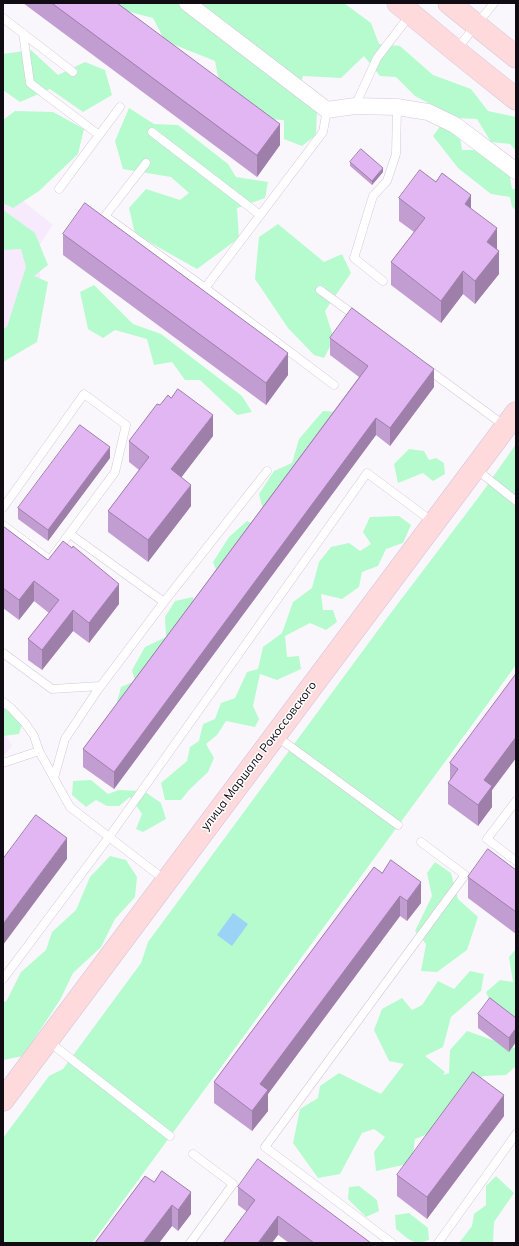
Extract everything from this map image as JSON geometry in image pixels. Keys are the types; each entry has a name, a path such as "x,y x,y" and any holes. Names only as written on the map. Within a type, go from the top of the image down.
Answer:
{"street":[{"path":"187,3 327,110 355,106 397,107 428,112 455,125 516,171"},
{"path":"449,3 516,57"},
{"path":"405,8 516,99"},
{"name":"улица Маршала Рокоссовского","path":"3,1100 511,420"}],"lane":[{"path":"456,51 494,3"},
{"path":"355,106 377,58 405,8"},
{"path":"3,18 73,72"},
{"path":"22,33 30,83 99,135"},
{"path":"59,189 120,107"},
{"path":"383,281 354,258 373,196 387,181 396,154 397,107"},
{"path":"205,288 323,132 327,110"},
{"path":"152,132 260,215"},
{"path":"146,163 105,216 205,288 334,385"},
{"path":"320,290 362,321"},
{"path":"417,362 511,420"},
{"path":"3,508 84,394 126,425 115,472 50,560 3,525"},
{"path":"474,468 516,501"},
{"path":"54,778 65,739 100,686 267,471"},
{"path":"3,979 108,837 367,473 434,522"},
{"path":"70,534 164,602"},
{"path":"3,653 52,689 100,686"},
{"path":"3,702 25,723 34,736 39,751 70,807 166,881"},
{"path":"275,735 398,825"},
{"path":"3,763 39,751"},
{"path":"516,801 487,839 516,861"},
{"path":"392,1243 265,1147 466,875 421,842"},
{"path":"47,1040 170,1136"},
{"path":"438,1243 516,1134"},
{"path":"190,1243 233,1184 193,1154"}],"shaded area":[{"path":"3,185 53,225 38,247 41,287 3,340"},
{"path":"3,729 12,746 3,757"}],"green space":[{"path":"113,3 344,3 371,23 379,44 400,46 433,75 471,89 488,111 516,117 516,151 510,144 491,142 477,119 457,118 415,96 396,77 380,76 364,56 341,78 303,76 298,92 317,108 316,135 302,146 284,139 284,120 264,119 220,87 215,61 165,41 153,18 122,10"},
{"path":"31,50 58,75 85,62 105,70 112,95 83,112 50,89 20,102 3,90 3,54"},
{"path":"129,108 154,124 178,125 228,164 236,177 268,182 265,198 237,208 239,238 197,269 135,234 129,208 146,189 180,200 189,193 171,177 123,169 115,141"},
{"path":"15,111 53,112 84,129 78,154 39,191 13,208 3,203 3,120"},
{"path":"441,125 460,136 462,150 477,150 509,172 512,189 516,189 516,210 512,207 510,197 491,194 458,168 433,136"},
{"path":"3,210 35,233 48,265 34,276 48,282 37,342 3,362 3,329 7,327 26,267 21,249 3,250"},
{"path":"278,224 324,262 342,254 351,273 325,311 334,339 324,358 314,355 288,328 255,279 259,237"},
{"path":"94,285 133,324 161,334 242,396 252,412 237,415 200,380 185,380 172,362 154,365 147,339 115,330 103,338 88,329 80,292"},
{"path":"323,411 338,412 263,510 259,494 274,471 292,463 299,439"},
{"path":"516,444 516,665 92,1243 3,1243 3,1138 49,1076 63,1069 141,963 148,942 387,618 481,494"},
{"path":"409,449 424,451 429,460 436,458 444,463 445,474 433,481 423,473 398,483 394,464"},
{"path":"399,516 411,525 403,543 386,549 378,566 362,572 359,587 342,599 321,594 323,610 333,610 337,622 326,630 310,623 285,636 287,657 299,656 301,669 277,680 260,674 253,706 259,719 255,727 226,721 217,735 206,744 214,758 208,772 181,800 165,800 161,783 187,761 190,747 199,741 203,724 215,719 221,703 235,698 247,672 258,669 263,647 282,633 293,602 312,588 319,562 331,547 349,543 360,551 371,544 363,532 370,517"},
{"path":"247,521 254,524 218,575 213,562 229,537"},
{"path":"193,597 195,608 124,706 117,702 121,687 135,681 132,670 145,647 166,637 165,617 175,601"},
{"path":"3,697 22,725 19,734 3,736"},
{"path":"91,780 108,794 119,790 144,791 161,803 166,819 143,832 136,829 142,814 130,797 119,806 107,806 96,800 86,807 72,795 73,781"},
{"path":"110,856 126,860 137,877 135,897 115,919 101,947 73,973 60,1000 23,1056 3,1060 3,1003 7,1000 21,972 46,950 52,932 76,910 90,877"},
{"path":"435,862 451,873 458,899 478,917 467,950 437,972 421,971 426,944 415,931 432,896 427,873"},
{"path":"516,949 516,1024 494,1010 486,992 500,980 513,982 509,957"},
{"path":"470,971 484,974 481,991 451,1017 443,1047 425,1056 445,1072 443,1075 449,1073 450,1050 467,1031 515,1048 516,1066 506,1075 483,1076 454,1102 433,1132 415,1139 412,1163 376,1171 374,1152 385,1137 374,1129 362,1133 340,1174 318,1178 293,1143 300,1109 318,1098 320,1086 339,1073 381,1094 404,1064 389,1061 374,1030 382,1009 402,998 412,1010 422,1005 438,981 454,989"},
{"path":"496,1176 514,1193 494,1222 493,1243 459,1243 472,1226 474,1214 486,1205 486,1186"},
{"path":"359,1186 377,1200 379,1211 366,1217 348,1199 349,1187"},
{"path":"409,1213 428,1228 429,1240 415,1242 396,1229 395,1215"}],"water":[{"path":"233,913 248,924 232,946 217,935"}],"building":[{"path":"52,3 117,3 280,124 257,155"},
{"path":"361,149 383,168 372,181 350,162"},
{"path":"420,170 436,182 442,173 471,195 465,204 497,228 487,242 499,251 475,281 463,271 441,301 391,262 425,218 399,198"},
{"path":"85,203 288,353 266,383 63,234"},
{"path":"352,308 434,369 390,428 376,418 114,772 83,749 368,366 330,338"},
{"path":"178,389 213,415 171,469 191,485 148,540 108,511 149,457 129,441 157,404 160,405 168,395 171,398"},
{"path":"80,425 110,447 48,530 18,508"},
{"path":"3,526 48,560 63,541 72,548 73,546 119,584 89,623 73,610 42,650 28,639 59,600 34,581 19,600 3,588"},
{"path":"516,674 516,737 484,780 492,786 478,805 448,783 458,769 450,763"},
{"path":"36,815 67,838 3,924 3,859"},
{"path":"488,849 516,870 516,912 468,877"},
{"path":"391,860 421,882 407,901 400,896 260,1084 268,1090 252,1111 214,1082 374,867 382,873"},
{"path":"490,998 516,1018 516,1028 509,1038 478,1014"},
{"path":"473,1072 504,1095 427,1197 397,1175"},
{"path":"258,1159 371,1243 314,1243 278,1216 258,1243 223,1243 255,1200 238,1187"},
{"path":"162,1171 191,1192 178,1210 172,1205 143,1243 95,1243 145,1176 154,1182"}]}
